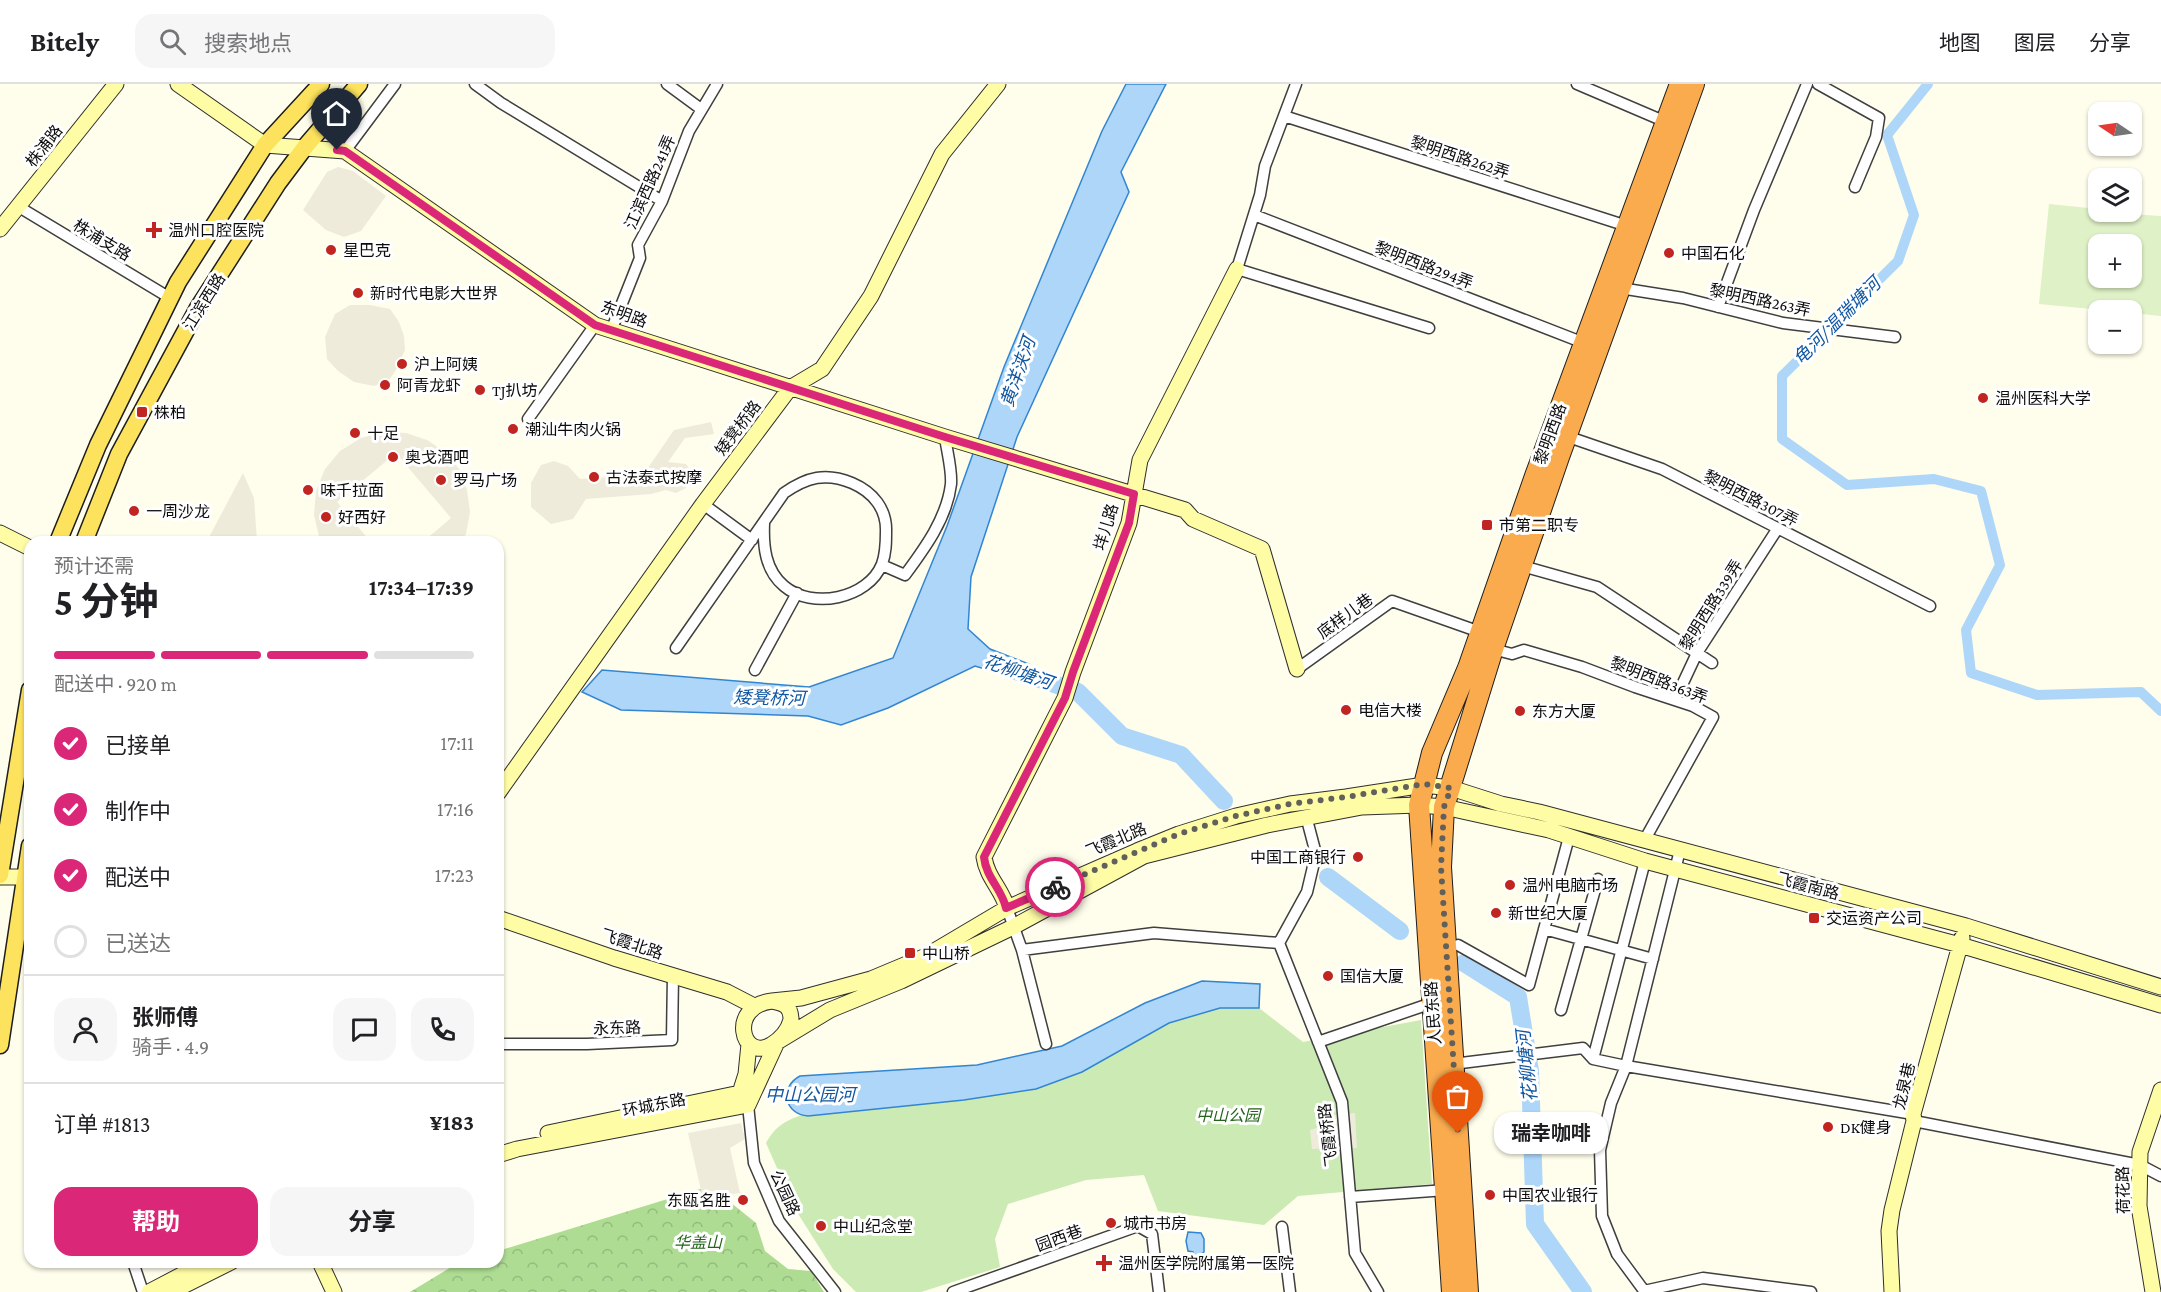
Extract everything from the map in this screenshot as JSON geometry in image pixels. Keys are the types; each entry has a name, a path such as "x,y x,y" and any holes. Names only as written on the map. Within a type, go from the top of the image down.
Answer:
{"highway":[{"name":"黎明西路","path":"1451,788 1493,649 1522,566 1584,343 1680,84"},
{"name":"黎明西路","path":"1424,784 1432,753 1468,668 1480,632 1559,434 1620,288 1694,84"},
{"name":"人民东路","path":"1424,784 1419,805 1452,1292"},
{"name":"人民东路","path":"1451,788 1444,807 1441,867 1468,1292"}],"main road":[{"name":"江滨西路","path":"60,536 98,445 178,282 265,145 321,84"},
{"name":"江滨西路","path":"86,536 119,454 198,308 278,183 305,147 359,84"},
{"path":"0,876 24,727"},
{"path":"0,1045 24,899"}],"street":[{"name":"株浦路","path":"0,229 116,84"},
{"path":"178,84 265,145"},
{"path":"345,151 395,84"},
{"path":"476,84 501,103 662,201"},
{"path":"667,84 701,109"},
{"name":"江滨西路241弄","path":"611,330 640,258 638,245 662,201 689,131 717,84"},
{"name":"矮凳桥路","path":"504,785 703,504 790,388 822,369 871,296 942,154 998,84"},
{"name":"垟儿路","path":"1006,908 1004,899 986,870 984,857 1065,698 1129,523 1140,460 1237,268 1260,195 1265,166 1296,84"},
{"path":"1577,84 1666,122"},
{"path":"1719,307 1754,210 1806,84"},
{"path":"1818,84 1879,118 1876,137 1855,187"},
{"name":"黎明西路262弄","path":"1284,116 1627,226"},
{"name":"东明路","path":"265,145 345,151 595,325 945,437 1185,510 1193,519 1262,549 1297,669"},
{"name":"株浦支路","path":"19,207 170,298"},
{"name":"黎明西路294弄","path":"1254,215 1584,343"},
{"path":"1237,268 1429,328"},
{"name":"黎明西路263弄","path":"1620,288 1683,298 1783,323 1894,337"},
{"path":"528,419 595,325"},
{"name":"黎明西路307弄","path":"1559,434 1662,470 1930,606"},
{"path":"882,565 905,575 931,540 948,500 951,482 945,437"},
{"path":"676,648 784,493 800,482 818,477 838,477 860,487 879,502 887,521 886,549 882,565 862,587 844,596 818,599 797,593 783,585 768,565 763,544 764,523"},
{"path":"703,504 752,540"},
{"name":"黎明西路339弄","path":"1675,700 1697,653 1778,528"},
{"path":"0,533 24,545"},
{"path":"1522,566 1597,587 1712,663"},
{"path":"755,670 797,593"},
{"name":"底样儿巷","path":"1297,669 1392,601 1480,632"},
{"name":"黎明西路363弄","path":"1493,649 1512,654 1524,650 1582,667 1693,706 1713,717 1644,841"},
{"name":"飞霞北路","path":"504,920 727,992 754,1005 760,1002 801,998 871,979 926,956 1006,908 1179,834 1236,816 1290,804 1424,784 1451,788"},
{"name":"飞霞南路","path":"1451,788 1501,804 1539,812 1966,926 2161,987"},
{"name":"飞霞北路","path":"749,1044 763,1049 830,1010 901,981 1013,927 1144,856 1305,816 1362,807 1419,805 1444,807"},
{"name":"飞霞南路","path":"1444,807 1548,830 1676,870 1960,945 2161,1005"},
{"path":"1022,950 1154,933 1279,943 1307,892 1317,854 1305,816"},
{"path":"1458,945 1529,985 1569,837"},
{"path":"1680,850 1626,1066 1611,1103 1600,1150 1602,1216 1617,1254 1645,1292 1703,1278 1811,1292"},
{"path":"1593,1059 1645,861"},
{"path":"0,876 24,877"},
{"path":"1561,1010 1598,879"},
{"path":"1006,908 1022,950 1046,1044"},
{"name":"龙泉巷","path":"1892,1292 1888,1231 1914,1117 1966,926"},
{"path":"1544,930 1653,959"},
{"name":"飞霞桥路","path":"1279,943 1342,1102 1355,1253 1378,1292"},
{"name":"永东路","path":"504,1044 587,1044 672,1040 673,975"},
{"path":"744,1099 790,1024 791,1015 783,1003 772,1001"},
{"path":"1318,1042 1432,1002"},
{"path":"744,1099 749,1044 744,1027 745,1019 754,1005"},
{"path":"1453,1064 1583,1048 1593,1059 1914,1117 2140,1165 2161,1176"},
{"name":"荷花路","path":"2153,1292 2139,1206 2140,1152 2161,1090"},
{"name":"环城东路","path":"504,1143 744,1099"},
{"name":"环城东路","path":"504,1153 744,1099"},
{"name":"公园路","path":"744,1099 754,1163 779,1221 835,1292"},
{"path":"1350,1197 1446,1190"},
{"name":"园西巷","path":"953,1292 1138,1226 1152,1234 1159,1292"},
{"path":"1282,1227 1290,1292"},
{"path":"135,1268 143,1292"},
{"path":"149,1292 195,1268"},
{"path":"171,1292 219,1268"},
{"path":"323,1268 333,1292"}],"green space":[{"path":"2049,204 2088,208 2088,222 2142,222 2142,215 2161,216 2161,316 2142,314 2142,300 2088,300 2088,309 2039,304"},
{"name":"中山公园","path":"1220,1008 1259,1008 1303,1042 1421,1020 1432,1184 1298,1196 1264,1225 1158,1211 1144,1175 1086,1180 1008,1204 995,1239 1000,1267 921,1292 856,1292 833,1269 795,1209 766,1143 781,1125 802,1115 1082,1072 1169,1023"},
{"name":"华盖山","path":"710,1186 756,1223 765,1251 788,1269 811,1271 824,1292 410,1292 450,1268 504,1268 504,1249"}],"shaded area":[{"path":"338,167 353,171 386,196 361,231 344,237 326,230 303,210 327,172"},
{"path":"350,305 370,305 390,309 399,322 404,336 405,350 389,380 374,386 354,382 338,371 327,359 325,337 335,314"},
{"path":"711,422 714,434 685,438 668,462 686,464 691,471 686,488 676,493 666,490 651,494 586,499 573,519 551,524 531,507 531,483 541,465 554,461 568,466 580,479 643,475 674,430"},
{"name":"罗马广场","path":"384,432 406,433 427,440 445,452 459,469 467,490 470,512 465,536 430,536 451,518 396,453 337,502 366,536 319,536 314,515 316,491 325,469 340,451 361,438"},
{"path":"243,473 254,498 257,536 210,536"},
{"path":"1355,1113 1357,1148 1312,1149 1310,1130 1320,1127 1325,1116"},
{"path":"741,1123 745,1139 730,1148 740,1193 703,1199 688,1133"}],"water":[{"path":"1126,84 1166,84 1121,172 1129,192 1017,437 971,577 968,629 990,649 1029,664 1031,683 975,666 888,708 841,725 808,716 621,710 582,692 602,670 809,687 893,658 947,526 1004,367 1102,131"},
{"name":"中山公园河","path":"1202,981 1260,984 1259,1008 1220,1008 1169,1023 1082,1072 1036,1089 964,1100 808,1116 794,1110 787,1099 789,1087 800,1076 977,1065 1062,1046 1145,1003"},
{"path":"1188,1232 1201,1233 1204,1239 1204,1252 1199,1256 1194,1256 1193,1252 1188,1251 1186,1241"}],"waterway":[{"name":"龟河/温瑞塘河","path":"1928,84 1887,135 1914,215 1898,261 1782,376 1782,439 1847,485 1934,479 1981,491 2000,565 1966,630 1971,673 2037,695 2141,692 2161,711"},
{"name":"花柳塘河","path":"1010,669 1078,692 1122,736 1181,755 1224,801"},
{"name":"花柳塘河","path":"1328,877 1400,931"},
{"name":"花柳塘河","path":"1464,963 1518,997 1530,1071 1535,1224 1583,1292"}],"way so far":[{"path":"1055,887 1179,834 1236,816 1290,804 1424,784 1451,788 1444,807 1441,867 1458,1133"}],"place":[{"name":"温州口腔医院","path":"154,230"},
{"name":"星巴克","path":"331,250"},
{"name":"中国石化","path":"1669,253"},
{"name":"新时代电影大世界","path":"358,293"},
{"name":"沪上阿姨","path":"402,364"},
{"name":"阿青龙虾","path":"385,385"},
{"name":"TJ扒坊","path":"480,390"},
{"name":"温州医科大学","path":"1983,398"},
{"name":"株柏","path":"142,412"},
{"name":"潮汕牛肉火锅","path":"513,429"},
{"name":"十足","path":"355,433"},
{"name":"奥戈酒吧","path":"393,457"},
{"name":"古法泰式按摩","path":"594,477"},
{"name":"罗马广场","path":"441,480"},
{"name":"味千拉面","path":"308,490"},
{"name":"一周沙龙","path":"134,511"},
{"name":"好西好","path":"326,517"},
{"name":"市第二职专","path":"1487,525"},
{"name":"电信大楼","path":"1346,710"},
{"name":"东方大厦","path":"1520,711"},
{"name":"中国工商银行","path":"1358,857"},
{"name":"温州电脑市场","path":"1510,885"},
{"name":"新世纪大厦","path":"1496,913"},
{"name":"交运资产公司","path":"1814,918"},
{"name":"中山桥","path":"910,953"},
{"name":"国信大厦","path":"1328,976"},
{"name":"DK健身","path":"1828,1127"},
{"name":"瑞幸咖啡","path":"1458,1133"},
{"name":"中国农业银行","path":"1490,1195"},
{"name":"东瓯名胜","path":"743,1200"},
{"name":"城市书房","path":"1111,1223"},
{"name":"中山纪念堂","path":"821,1226"},
{"name":"温州医学院附属第一医院","path":"1104,1263"}],"route":[{"path":"337,150 345,151 595,325 945,437 1134,494 1129,523 1065,698 984,857 986,870 1004,899 1006,908 1055,887"}],"water label":[{"name":"黄洋浃河","path":"1018,372"},
{"name":"矮凳桥河","path":"769,698"}]}
